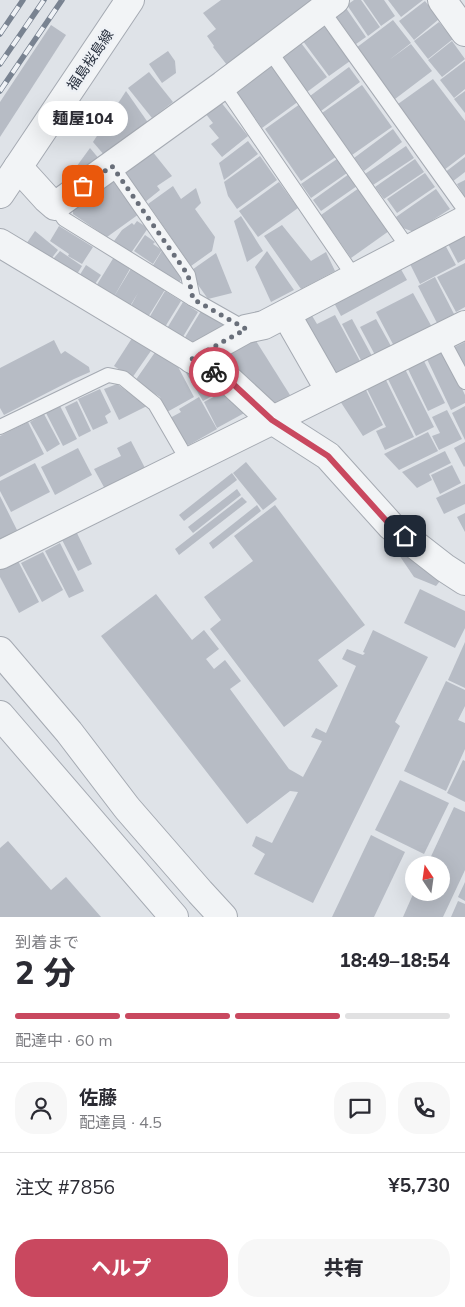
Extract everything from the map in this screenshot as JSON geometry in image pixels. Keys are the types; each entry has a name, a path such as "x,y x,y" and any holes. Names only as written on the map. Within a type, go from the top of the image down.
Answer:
{"street":[{"name":"福島桜島線","path":"0,194 130,0"},
{"path":"442,0 465,32"},
{"path":"18,167 47,200 55,206 223,85 328,5"},
{"path":"192,359 246,329 264,325 286,314 465,220"},
{"path":"0,243 231,382 272,420 328,456 391,526 465,581"},
{"path":"286,314 330,391"},
{"path":"0,554 465,325"},
{"path":"0,651 68,732 127,808 222,917"},
{"path":"0,715 174,917"}],"lane":[{"path":"328,5 465,210"},
{"path":"269,50 409,249"},
{"path":"223,85 355,278"},
{"path":"112,166 188,275 193,299"},
{"path":"55,206 64,219 193,299 246,329"},
{"path":"441,337 465,382"},
{"path":"0,427 108,375 123,378 156,404 188,461"}],"building":[{"path":"221,0 313,0 227,65 207,36 216,29 203,13"},
{"path":"354,0 361,0 380,27 368,36 347,5"},
{"path":"363,0 384,0 395,16 381,26"},
{"path":"388,0 423,0 401,17"},
{"path":"425,1 439,19 414,40 399,21"},
{"path":"346,8 366,37 356,44 335,15"},
{"path":"393,20 411,43 389,60 411,44 432,71 395,99 356,48"},
{"path":"320,21 350,61 329,76 300,37"},
{"path":"439,22 453,39 428,59 414,41"},
{"path":"51,25 66,35 0,137 0,102"},
{"path":"298,39 327,77 307,92 278,54"},
{"path":"452,41 465,59 442,77 428,60"},
{"path":"168,51 175,61 176,73 162,83 149,64"},
{"path":"465,61 465,89 454,98 440,80"},
{"path":"272,63 299,101 262,128 237,93 237,87"},
{"path":"349,67 360,82 321,111 310,96"},
{"path":"149,72 173,102 152,118 128,88"},
{"path":"433,79 465,121 465,154 444,170 398,104"},
{"path":"362,85 392,127 352,155 322,113"},
{"path":"126,91 149,124 105,156 93,142"},
{"path":"465,91 465,113 454,99"},
{"path":"220,101 248,136 222,157 211,144 219,138 209,126 213,123 205,113"},
{"path":"300,104 337,156 301,181 265,129"},
{"path":"393,129 402,142 364,171 354,158"},
{"path":"248,141 258,154 224,180 219,163"},
{"path":"406,146 414,158 373,185 365,174"},
{"path":"90,148 100,160 73,180 71,174"},
{"path":"152,151 172,176 157,186 160,190 145,202 123,173"},
{"path":"260,156 277,180 237,209 228,196 224,182"},
{"path":"465,157 465,172 452,182 444,173"},
{"path":"337,159 347,173 311,198 301,184"},
{"path":"415,159 424,172 384,199 375,187"},
{"path":"425,173 435,187 397,213 387,199"},
{"path":"349,174 357,186 321,211 313,200"},
{"path":"115,180 139,214 107,237 73,214 73,206 93,190 97,195"},
{"path":"465,180 465,198 457,184"},
{"path":"279,182 298,208 258,237 239,211"},
{"path":"173,186 181,199 196,188 201,203 195,209 215,237 212,251 191,266 148,204"},
{"path":"359,188 389,231 351,258 321,215"},
{"path":"436,189 450,209 414,232 403,228 396,217"},
{"path":"241,216 263,251 247,262 234,221"},
{"path":"137,221 148,228 131,253 114,241 122,230 132,223 134,225"},
{"path":"282,225 311,261 326,252 335,271 301,289 264,236"},
{"path":"59,226 93,247 82,264 68,256 69,254 50,241"},
{"path":"35,231 58,250 47,264 22,250"},
{"path":"465,232 465,259 458,263 447,242"},
{"path":"145,235 162,250 153,264 134,251"},
{"path":"444,243 456,265 420,284 409,262"},
{"path":"163,249 184,275 178,284 152,267"},
{"path":"60,251 82,266 74,279 48,265"},
{"path":"267,251 294,290 271,302 255,267"},
{"path":"216,253 232,293 208,299 189,272"},
{"path":"114,257 131,267 112,300 132,267 166,288 145,322 128,311 138,293 127,311 93,291"},
{"path":"465,263 465,307 456,312 437,277"},
{"path":"398,264 407,280 341,316 332,299"},
{"path":"86,265 101,275 91,290 76,281"},
{"path":"435,277 454,314 437,323 418,286"},
{"path":"165,291 181,301 165,327 149,318"},
{"path":"413,293 433,329 395,348 376,312"},
{"path":"183,302 198,312 181,340 166,330"},
{"path":"201,311 229,327 190,350 181,344"},
{"path":"311,314 317,324 335,315 361,363 332,378 301,319"},
{"path":"352,319 372,356 362,362 342,324"},
{"path":"376,319 391,346 375,355 360,327"},
{"path":"136,332 155,345 132,378 114,366"},
{"path":"251,333 290,395 268,407 208,355"},
{"path":"54,340 61,354 65,351 89,367 90,372 4,415 0,408 0,368"},
{"path":"465,342 465,371 453,348"},
{"path":"158,348 176,363 194,397 167,412 160,397 135,381"},
{"path":"443,349 465,395 465,403 451,410 426,357"},
{"path":"422,357 445,403 428,411 406,365"},
{"path":"404,367 434,427 416,436 386,375"},
{"path":"183,368 221,391 203,401"},
{"path":"384,376 414,437 385,450 376,431 386,427 365,385"},
{"path":"117,384 147,406 119,420 104,389"},
{"path":"364,386 383,425 363,436 338,398"},
{"path":"100,389 111,412 105,416 108,423 93,430 78,399"},
{"path":"223,392 248,411 217,428 204,402"},
{"path":"199,397 217,429 189,445 183,443 170,418 181,412 179,409"},
{"path":"77,401 91,431 79,437 65,407"},
{"path":"59,404 77,439 63,446 45,411"},
{"path":"465,406 465,440 452,413"},
{"path":"447,410 462,439 439,450 432,436 440,433 432,417"},
{"path":"44,414 60,444 47,452 30,422"},
{"path":"28,422 44,454 0,477 0,436"},
{"path":"428,432 438,451 399,470 384,454"},
{"path":"131,441 145,468 105,489 94,469 121,456 117,448"},
{"path":"465,442 465,466 464,467 454,448"},
{"path":"78,448 92,475 55,495 41,467"},
{"path":"445,451 451,463 429,474 432,480 417,488 402,472"},
{"path":"246,462 277,499 263,510 233,473"},
{"path":"35,463 50,492 11,512 0,491 0,481"},
{"path":"452,465 461,483 440,494 431,475"},
{"path":"232,473 237,480 184,521 179,515"},
{"path":"465,484 465,504 444,514 436,498"},
{"path":"237,489 241,495 193,533 188,527"},
{"path":"0,496 17,530 0,539"},
{"path":"242,497 247,502 179,555 175,549"},
{"path":"257,505 261,511 213,549 209,543"},
{"path":"275,505 365,625 318,660 338,686 284,727 210,629 221,620 204,597 253,561 234,536"},
{"path":"465,513 465,532 457,517"},
{"path":"75,529 92,564 78,571 60,536"},
{"path":"384,533 444,576 436,586 414,577"},
{"path":"60,543 84,591 69,598 45,551"},
{"path":"43,552 63,590 42,602 21,563"},
{"path":"17,559 39,602 19,613 0,577 0,568"},
{"path":"420,589 465,611 465,628 455,648 404,623"},
{"path":"156,594 192,640 204,630 219,649 206,659 214,669 225,660 241,681 230,689 289,769 303,777 322,741 311,737 316,728 326,733 356,666 342,659 347,649 363,655 373,630 428,657 395,722 400,726 313,903 254,874 265,854 252,846 256,836 272,843 298,792 290,791 247,824 101,636"},
{"path":"465,642 465,688 448,680"},
{"path":"446,681 465,690 465,706 458,720 465,723 465,749 446,791 404,771"},
{"path":"463,760 465,761 465,802 447,793"},
{"path":"400,780 449,803 424,854 375,830"},
{"path":"454,807 465,812 465,870 443,917 403,917 410,901 450,901 450,856 431,856"},
{"path":"371,835 405,852 374,917 332,917"},
{"path":"8,841 51,890 66,877 101,917 0,917 0,848"},
{"path":"465,882 465,901 458,897"},
{"path":"458,901 465,904 465,917 451,917"}],"railway":[{"path":"0,34 23,0"},
{"path":"0,64 44,0"},
{"path":"0,91 62,0"}],"way so far":[{"path":"83,186 112,166 188,275 193,299 246,329 192,359 214,372"}],"place":[{"name":"麺屋104","path":"83,186"}],"route":[{"path":"214,372 231,382 272,420 328,456 391,526 405,536"}]}
